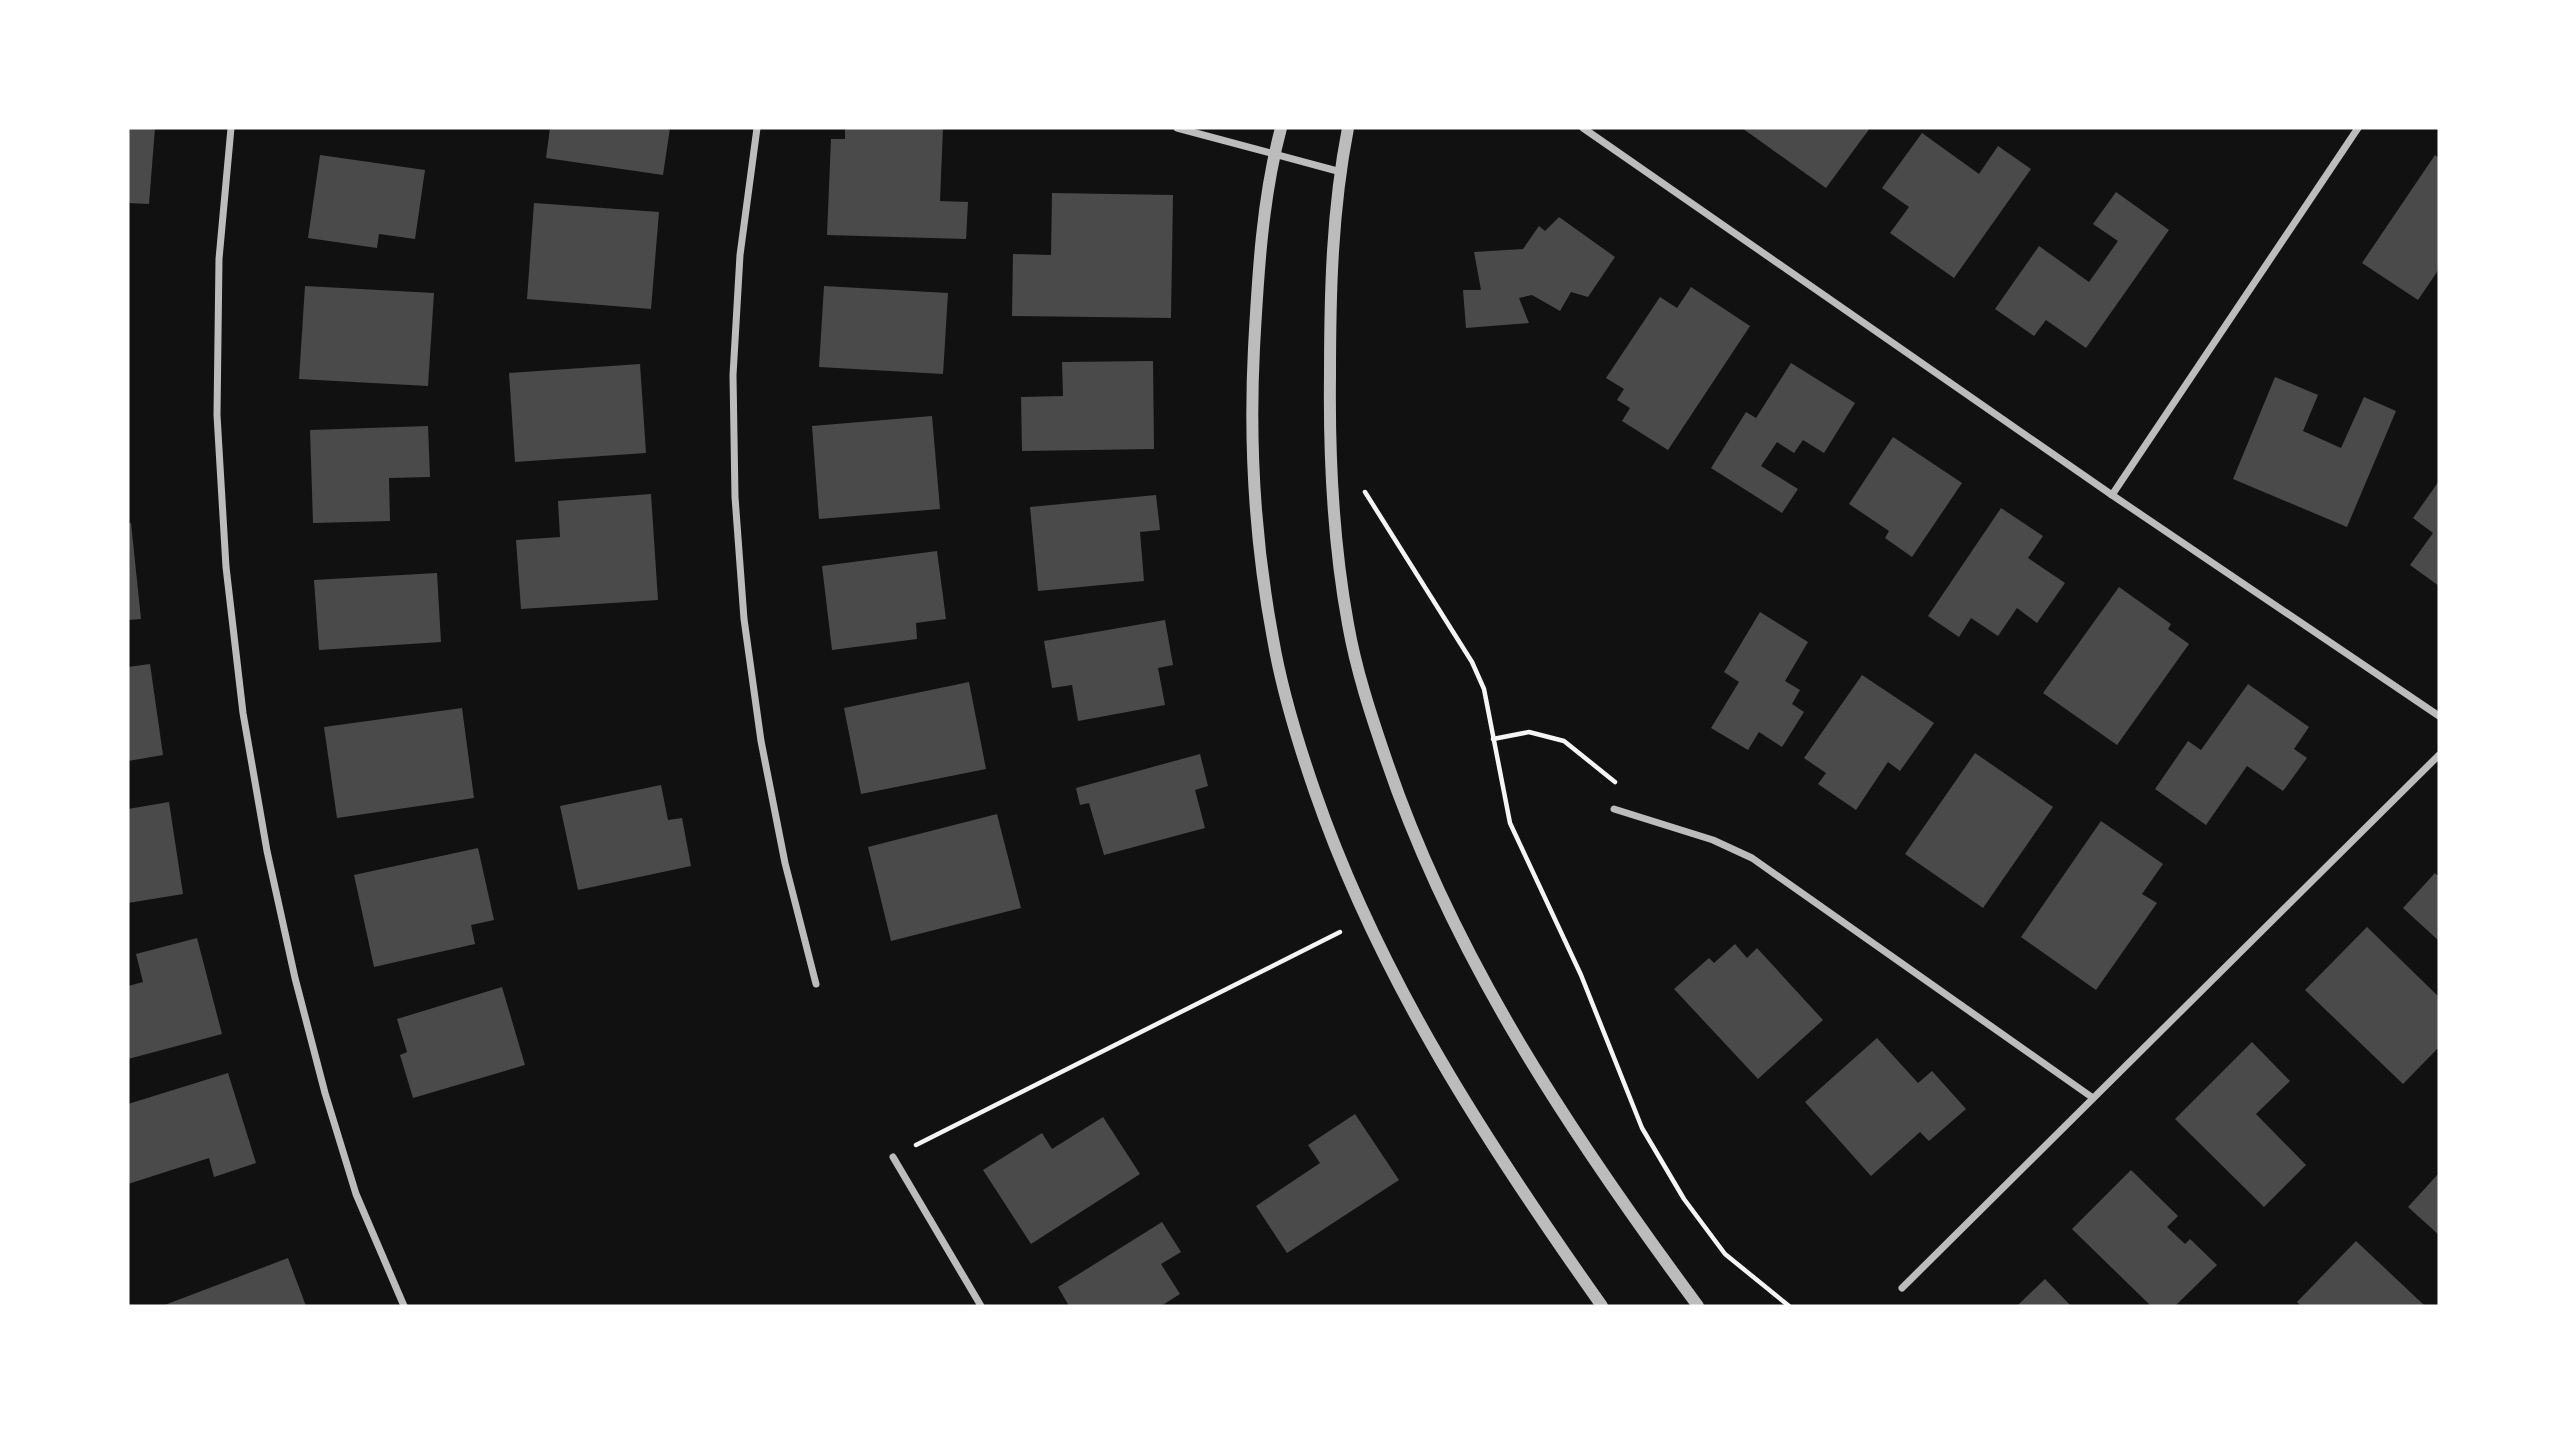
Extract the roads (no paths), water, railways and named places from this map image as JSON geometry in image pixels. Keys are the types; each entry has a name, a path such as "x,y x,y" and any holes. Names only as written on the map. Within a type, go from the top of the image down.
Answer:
{"street":[{"path":"231,128 219,259 217,415 226,568 243,713 267,851 295,978 325,1093 356,1194 404,1306"},
{"path":"757,128 740,255 735,335 735,497 744,619 761,741 785,863 817,984"},
{"path":"1177,128 1341,172"},
{"path":"1281,128 1264,217 1254,340 1252,438 1257,541 1273,642 1298,742 1332,839 1366,919 1423,1031 1479,1126 1602,1306"},
{"path":"1348,128 1336,204 1329,293 1329,436 1334,533 1348,627 1372,719 1408,823 1444,903 1490,994 1544,1085 1698,1306"},
{"path":"1583,128 2112,495 2439,716"},
{"path":"2112,495 2358,128"},
{"path":"1902,1288 2439,755"},
{"path":"1614,809 1713,840 1752,858 2093,1098"},
{"path":"893,1157 981,1306"}]}
